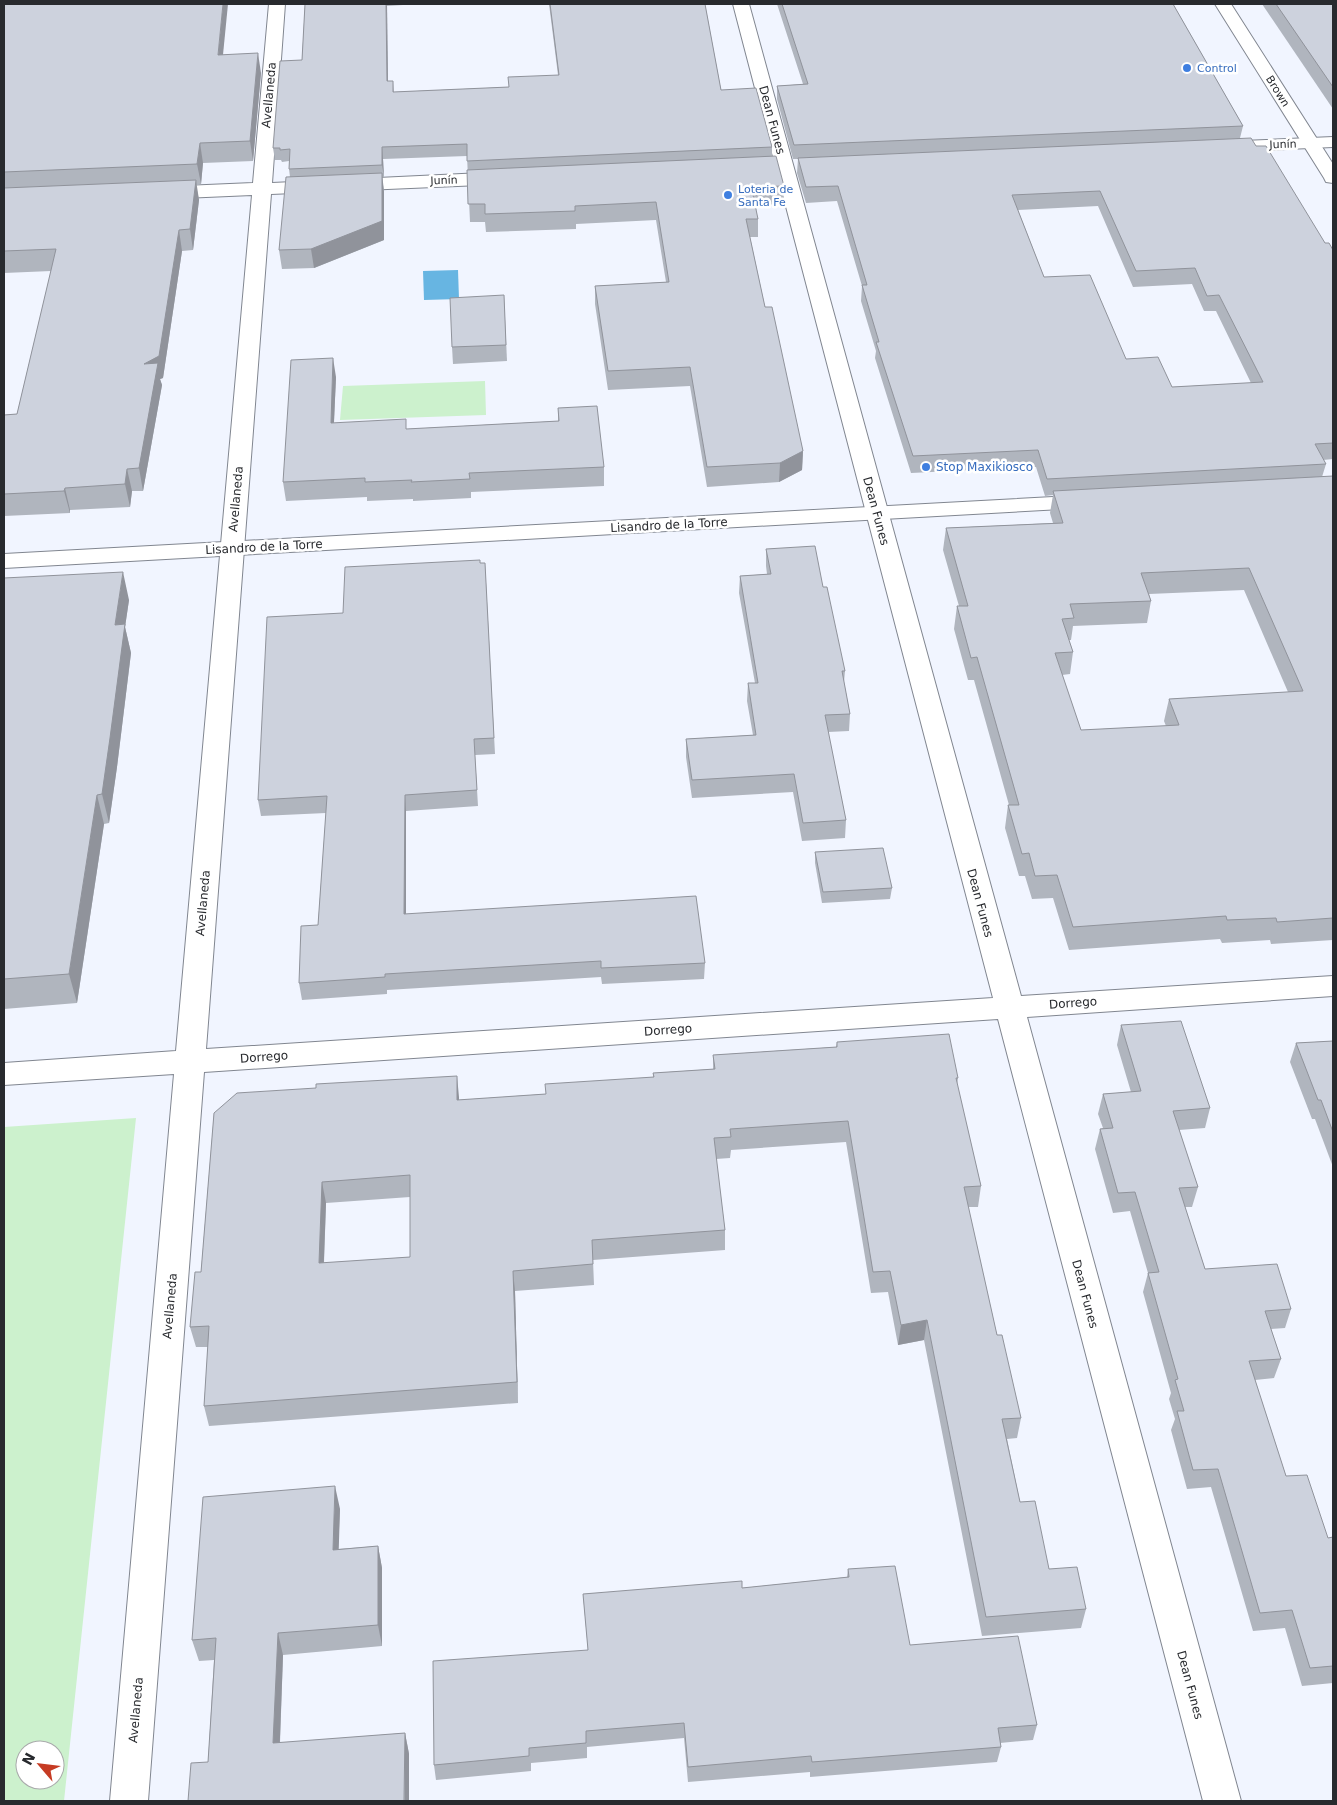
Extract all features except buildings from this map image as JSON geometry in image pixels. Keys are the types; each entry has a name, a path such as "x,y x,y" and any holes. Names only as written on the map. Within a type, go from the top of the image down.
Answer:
{"street":[{"name":"Avellaneda","path":"128,1801 277,4"},
{"name":"Dean Funes","path":"741,4 1222,1801"},
{"name":"Brown","path":"1223,4 1333,178"},
{"name":"Junín","path":"1202,148 1333,142"},
{"name":"Junín","path":"143,194 518,177"},
{"name":"Lisandro de la Torre","path":"4,560 1115,501"},
{"name":"Dorrego","path":"4,1074 1333,986"}],"green space":[{"path":"485,381 486,415 340,420 343,386"},
{"path":"136,1118 64,1801 4,1801 4,1127"}],"water":[{"path":"458,270 459,299 424,300 423,271"}],"place":[{"name":"Control","path":"1187,68"},
{"name":"Loteria de Santa Fe","path":"728,195"},
{"name":"Stop Maxikiosco","path":"926,467"}]}
